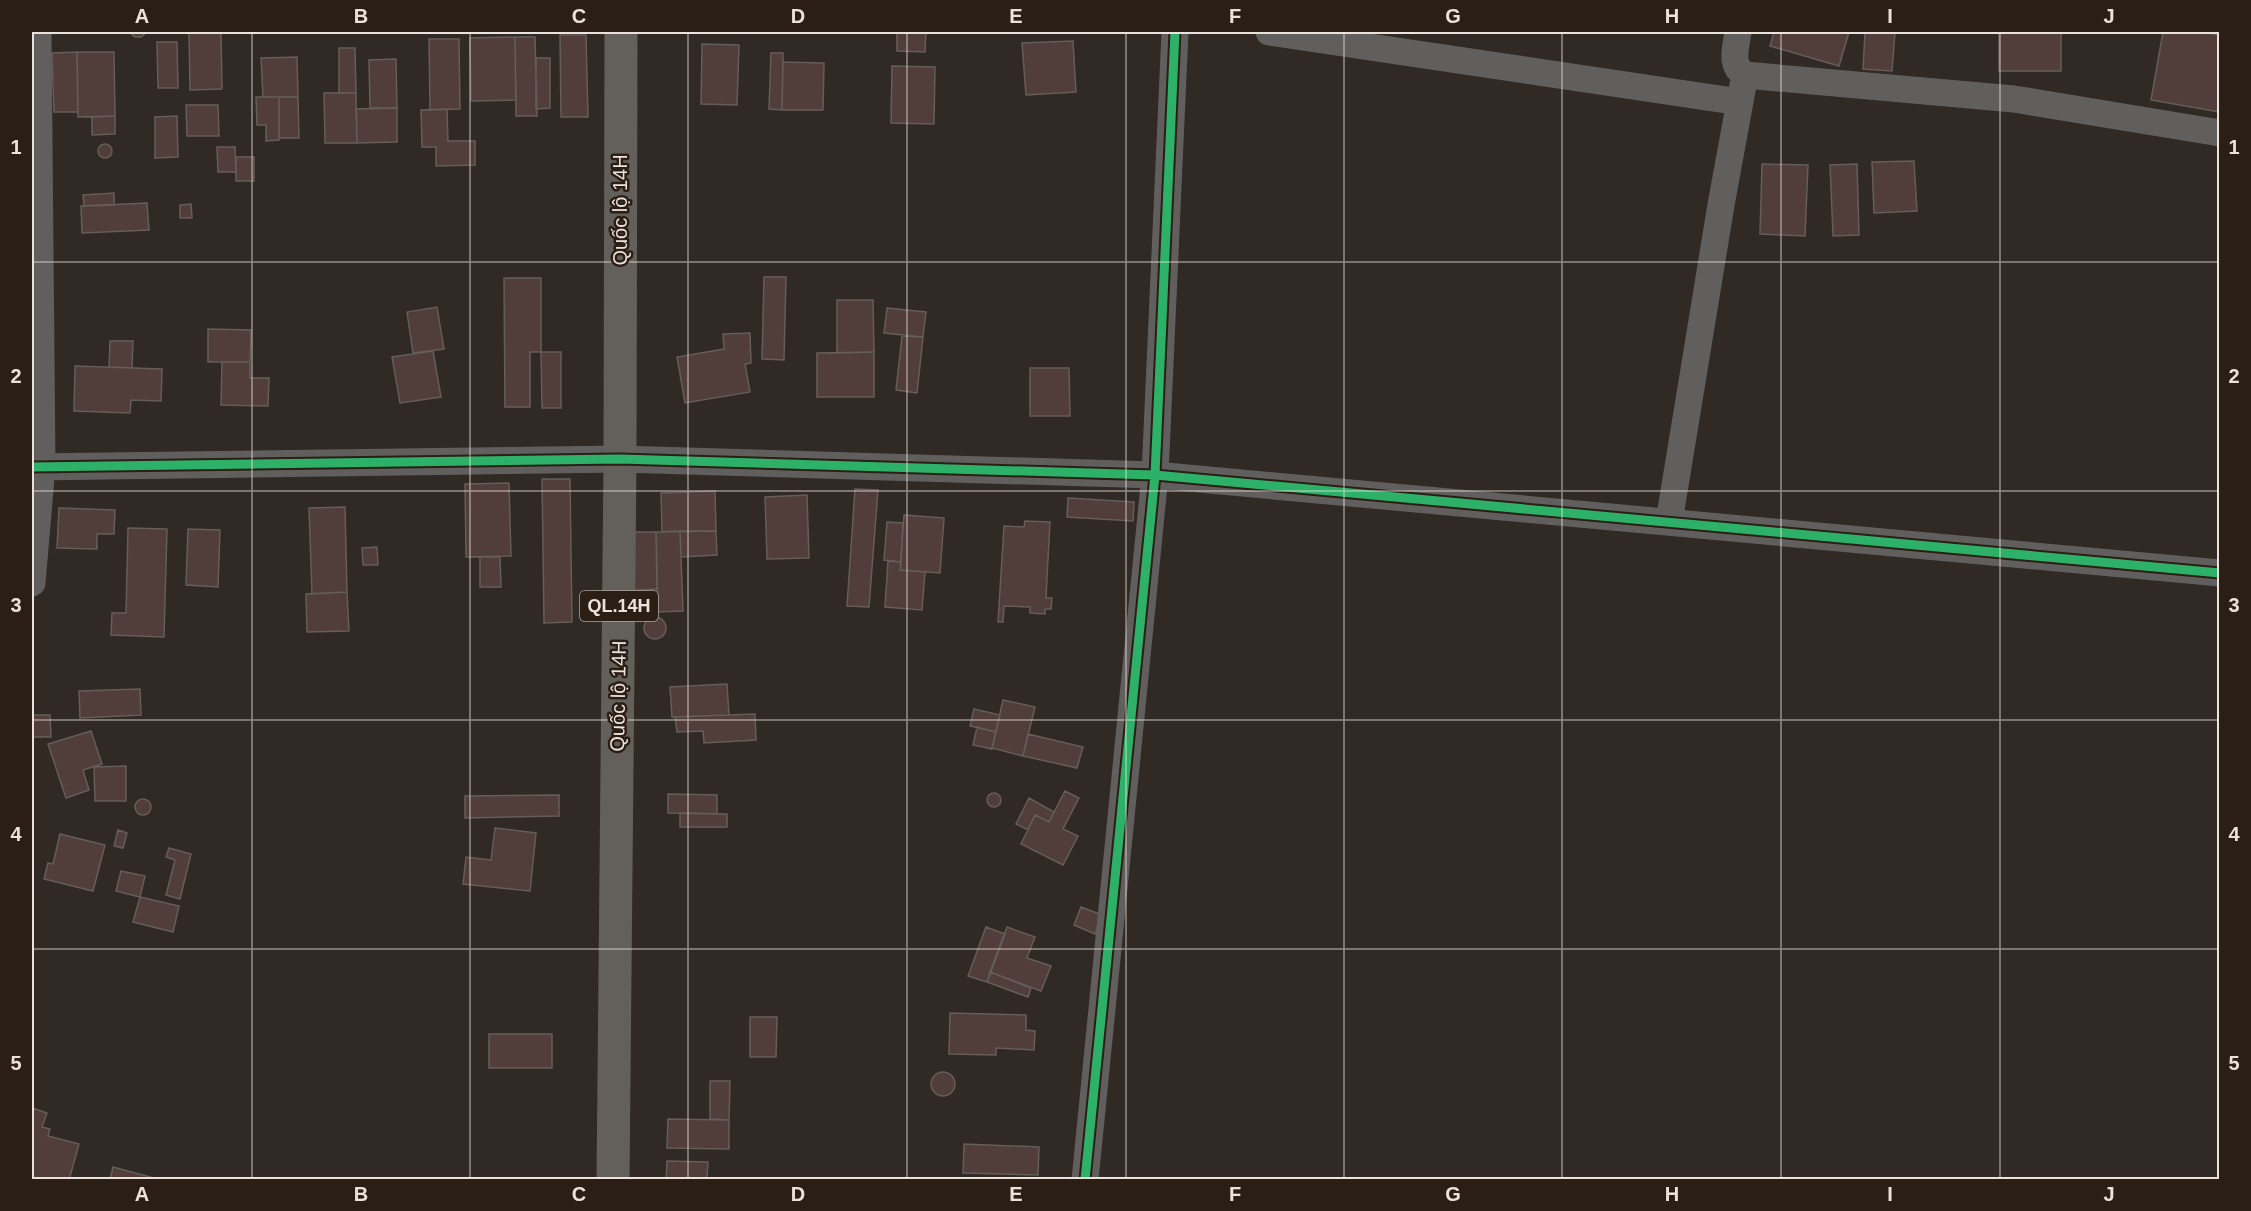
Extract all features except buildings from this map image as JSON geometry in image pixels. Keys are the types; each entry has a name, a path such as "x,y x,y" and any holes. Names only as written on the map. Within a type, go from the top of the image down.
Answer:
{"main road":[{"name":"Quốc lộ 14H","path":"613,1179 620,459 621,32"}],"street":[{"path":"32,584 37,466 38,32"},
{"path":"1084,1179 1155,475 1175,32"},
{"path":"1269,32 1740,102"},
{"path":"1738,32 1734,62 1737,70 1745,75 2014,99 2220,133"},
{"path":"1669,522 1719,216 1745,75"},
{"path":"37,466 620,459 1155,475 2220,573"}],"cycle path":[{"path":"1085,1180 1155,475 1175,32"},
{"path":"32,467 620,459 1155,475 2220,573"}]}
